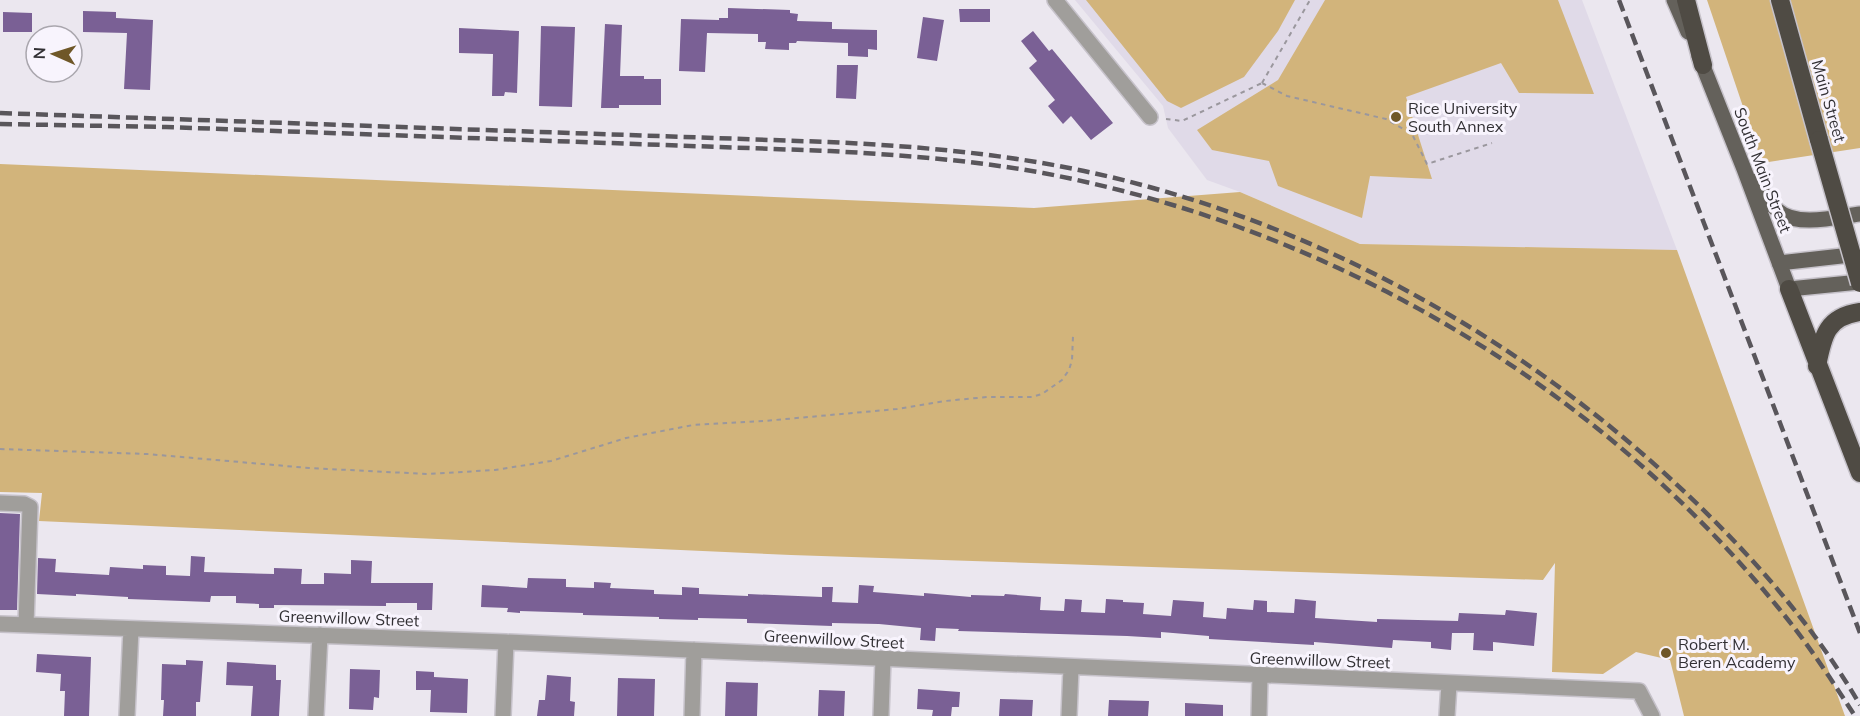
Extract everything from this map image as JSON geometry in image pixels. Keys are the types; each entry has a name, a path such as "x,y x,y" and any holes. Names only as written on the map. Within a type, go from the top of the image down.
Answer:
{"highway":[{"path":"1686,0 1702,65"},
{"name":"Main Street","path":"1780,0 1860,282"},
{"path":"1788,289 1860,473"},
{"path":"1817,366 1822,342 1829,327 1840,317 1860,312"}],"main road":[{"name":"South Main Street","path":"1674,0 1744,169 1788,289"},
{"path":"1744,169 1777,211 1786,216 1807,220 1860,214"},
{"path":"1779,263 1860,254"},
{"path":"1788,289 1860,282"}],"street":[{"path":"1054,0 1150,117"},
{"path":"0,503 24,504 30,507 27,625"},
{"name":"Greenwillow Street","path":"0,624 506,642 1639,691 1652,716"},
{"path":"128,716 131,629"},
{"path":"316,716 320,635"},
{"path":"503,716 506,642"},
{"path":"692,716 694,650"},
{"path":"881,716 884,659"},
{"path":"1069,716 1071,668"},
{"path":"1259,716 1260,676"},
{"path":"1448,716 1449,684"}],"path":[{"path":"1150,117 1182,121 1262,83 1310,0"},
{"path":"1262,83 1287,96 1386,119 1412,134 1427,164 1492,143"},
{"path":"0,449 147,454 309,468 426,474 495,470 550,461 626,438 693,425 764,422 897,409 987,397 1032,397 1042,394 1062,380 1070,370 1073,336"}],"shaded area":[{"name":"Rice University South Annex","path":"1075,0 1582,0 1677,250 1360,244 1207,180 1168,128 1163,106"},
{"path":"1086,0 1295,0 1278,31 1244,77 1181,108 1167,101"},
{"path":"1325,0 1558,0 1594,94 1519,93 1501,63 1406,97 1432,179 1370,176 1362,218 1278,186 1269,161 1212,150 1197,130 1278,80"},
{"path":"1707,0 1860,0 1860,148 1762,163"},
{"path":"0,164 1034,208 1240,192 1360,244 1677,250 1845,716 1684,716 1670,660 1636,652 1603,674 1552,672 1555,563 1543,580 791,555 39,521 42,493 0,492"}],"building":[{"path":"728,8 790,10 790,13 798,14 797,21 832,22 832,29 877,30 877,50 868,49 868,57 848,56 848,43 797,41 789,43 789,50 765,49 766,42 758,42 758,34 707,33 705,72 679,71 681,19 719,20 719,18 728,18"},
{"path":"959,9 990,9 990,22 960,22"},
{"path":"83,11 116,12 116,18 153,20 150,90 124,89 127,33 84,32"},
{"path":"3,12 32,13 32,24 24,24 24,32 3,32"},
{"path":"923,17 944,20 937,61 917,58"},
{"path":"605,24 622,25 620,76 661,79 661,105 619,105 619,108 601,108"},
{"path":"541,26 575,27 572,107 539,106"},
{"path":"459,28 519,31 517,93 505,92 504,96 492,96 493,54 459,53"},
{"path":"1033,31 1049,51 1052,49 1113,123 1091,140 1071,116 1063,124 1048,106 1055,100 1029,68 1037,61 1021,41"},
{"path":"837,65 858,65 856,99 836,98"},
{"path":"0,513 20,514 17,610 0,610"},
{"path":"191,556 205,557 204,572 274,574 274,568 302,569 301,584 324,584 324,573 351,574 351,560 372,561 371,583 433,583 432,610 417,610 417,603 386,603 386,606 274,605 274,608 259,608 259,604 236,603 236,596 211,596 210,602 128,599 128,597 76,594 76,596 37,594 38,558 56,559 55,572 109,575 110,567 143,569 143,565 166,566 166,575 190,576"},
{"path":"528,578 566,579 566,587 594,588 594,582 611,583 610,588 654,590 654,594 682,595 682,587 699,588 699,594 822,597 822,587 833,587 832,602 858,603 859,585 874,586 873,592 924,596 924,593 971,597 971,595 1004,596 1005,594 1041,597 1040,610 1064,611 1065,599 1082,600 1081,612 1105,613 1106,599 1123,600 1123,602 1144,603 1143,614 1171,616 1173,600 1204,602 1203,617 1226,619 1227,608 1253,610 1254,600 1267,601 1267,612 1294,613 1295,599 1316,601 1315,618 1377,622 1377,619 1458,621 1459,613 1505,615 1506,610 1537,613 1534,646 1493,642 1493,651 1473,650 1474,633 1452,633 1451,650 1431,648 1431,642 1393,640 1392,648 1314,642 1314,645 1209,639 1209,636 1161,632 1161,638 958,631 959,629 936,628 935,641 920,640 921,628 879,624 832,623 832,626 747,623 747,619 659,619 659,617 583,615 583,613 520,611 520,613 507,612 508,608 481,607 482,585 527,588"},
{"path":"37,654 91,657 89,716 64,716 65,691 60,691 61,674 36,672"},
{"path":"186,660 203,661 200,702 196,702 196,716 163,716 162,664 186,665"},
{"path":"227,662 276,665 276,680 281,680 279,716 251,716 253,686 226,685"},
{"path":"350,669 380,670 379,698 374,697 373,710 349,709"},
{"path":"416,671 434,672 434,677 468,679 467,713 430,712 431,690 416,690"},
{"path":"547,675 571,677 570,701 575,702 574,716 537,716 539,700 545,700"},
{"path":"618,678 655,679 654,716 617,716"},
{"path":"726,682 758,683 757,716 725,716"},
{"path":"918,689 960,692 959,707 952,707 951,716 932,716 933,710 917,709"},
{"path":"819,690 845,691 844,716 818,716"},
{"path":"1000,699 1033,700 1032,716 999,716"},
{"path":"1109,700 1149,701 1148,716 1108,716"},
{"path":"1185,703 1223,705 1223,716 1185,716"}],"railway":[{"path":"1619,0 1860,633"},
{"path":"0,113 892,146 956,151 1052,165 1164,191 1242,217 1318,247 1392,283 1464,324 1533,369 1599,418 1662,471 1717,524 1795,610 1840,672 1860,705"},
{"path":"0,124 166,127 830,151 1016,168 1150,198 1255,233 1356,276 1453,329 1545,389 1632,457 1712,533 1785,616 1855,716"}],"place":[{"name":"Rice University South Annex","path":"1396,117"},
{"name":"Robert M. Beren Academy","path":"1666,653"}]}
